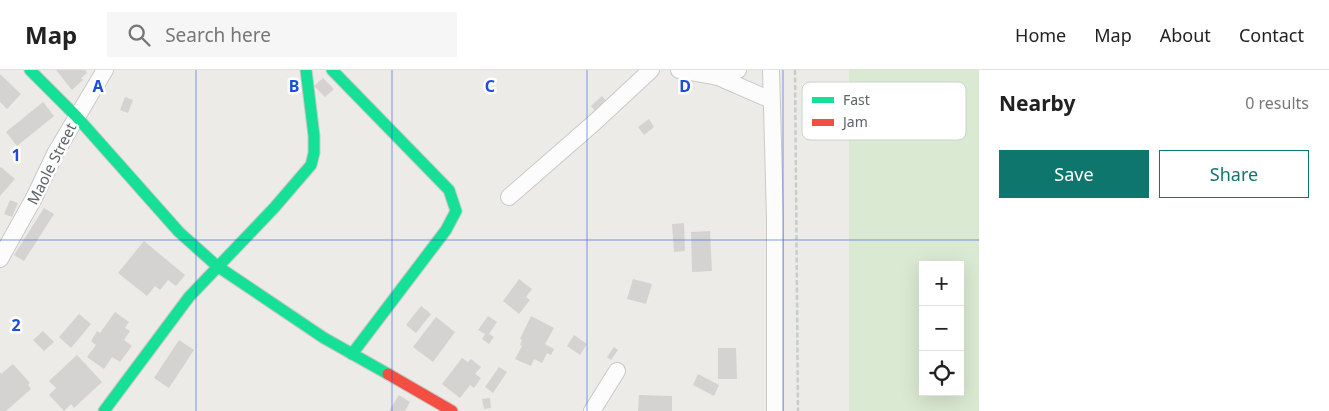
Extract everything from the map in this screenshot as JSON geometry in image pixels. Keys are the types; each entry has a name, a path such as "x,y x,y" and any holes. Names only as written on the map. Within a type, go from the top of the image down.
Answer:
{"street":[{"path":"30,70 76,116 179,232 217,266 276,307 352,354 452,411"},
{"name":"Maole Street","path":"0,260 26,215 56,152 105,70"},
{"path":"104,411 189,297 274,208 311,165 314,154 314,136 306,70"},
{"path":"332,70 449,190 456,212 446,230 352,354"},
{"path":"509,197 651,70"},
{"path":"679,70 718,77 771,100"},
{"path":"718,77 738,70"},
{"path":"771,70 775,219 774,411"},
{"path":"592,411 617,371"}],"path":[{"path":"796,70 798,411"}],"green space":[{"path":"849,70 979,70 979,411 849,411 849,140 966,140 966,82 849,82"}],"building":[{"path":"56,70 85,70 87,73 81,78 83,80 72,90"},
{"path":"0,74 21,94 7,109 0,102"},
{"path":"323,78 334,89 325,97 314,86"},
{"path":"602,96 608,103 597,113 591,106"},
{"path":"125,97 133,100 128,113 120,110"},
{"path":"43,102 54,116 17,146 6,132"},
{"path":"649,119 654,127 644,135 638,127"},
{"path":"0,168 15,179 0,196"},
{"path":"10,200 18,203 12,217 4,214"},
{"path":"44,208 54,214 24,261 14,255"},
{"path":"684,223 685,251 674,252 672,224"},
{"path":"710,231 712,271 692,272 691,232"},
{"path":"144,241 185,275 176,286 168,280 160,290 155,286 147,296 118,273"},
{"path":"519,279 532,289 526,297 530,300 519,314 503,301"},
{"path":"633,279 652,284 646,304 627,299"},
{"path":"421,306 431,314 416,333 406,325"},
{"path":"115,312 129,322 125,328 130,331 124,340 132,346 120,362 112,357 104,369 87,357 96,345 91,341 97,331 100,333"},
{"path":"79,314 91,324 71,348 59,337"},
{"path":"488,316 497,322 489,334 494,337 489,344 482,339 485,334 478,330"},
{"path":"531,316 554,328 545,344 554,349 551,355 547,353 542,363 534,359 531,366 515,359 522,346 520,345 522,340 520,339"},
{"path":"436,317 455,332 433,362 413,347"},
{"path":"43,331 54,342 44,351 33,340"},
{"path":"574,335 587,344 580,355 567,346"},
{"path":"179,340 194,350 169,388 154,378"},
{"path":"614,347 618,350 611,360 607,357"},
{"path":"718,348 736,348 737,379 718,379"},
{"path":"77,355 102,382 74,408 71,404 64,411 49,395 56,388 49,381"},
{"path":"462,358 468,362 471,359 481,367 475,374 481,378 474,388 470,385 460,398 442,384"},
{"path":"13,364 30,383 28,385 31,389 6,411 0,411 0,372 1,374"},
{"path":"499,367 507,372 493,393 485,387"},
{"path":"698,374 719,385 714,396 693,385"},
{"path":"399,395 410,402 405,411 389,411"},
{"path":"639,395 672,396 672,411 638,411"},
{"path":"490,398 491,408 484,409 482,399"}],"traffic: fast":[{"path":"30,70 76,116 179,232 217,266 324,338 388,374"},
{"path":"104,411 189,297 274,208 311,165 314,153 314,136 306,70"},
{"path":"332,70 449,190 456,211 446,230 352,354"}],"traffic: jam":[{"path":"388,374 452,411"}]}
